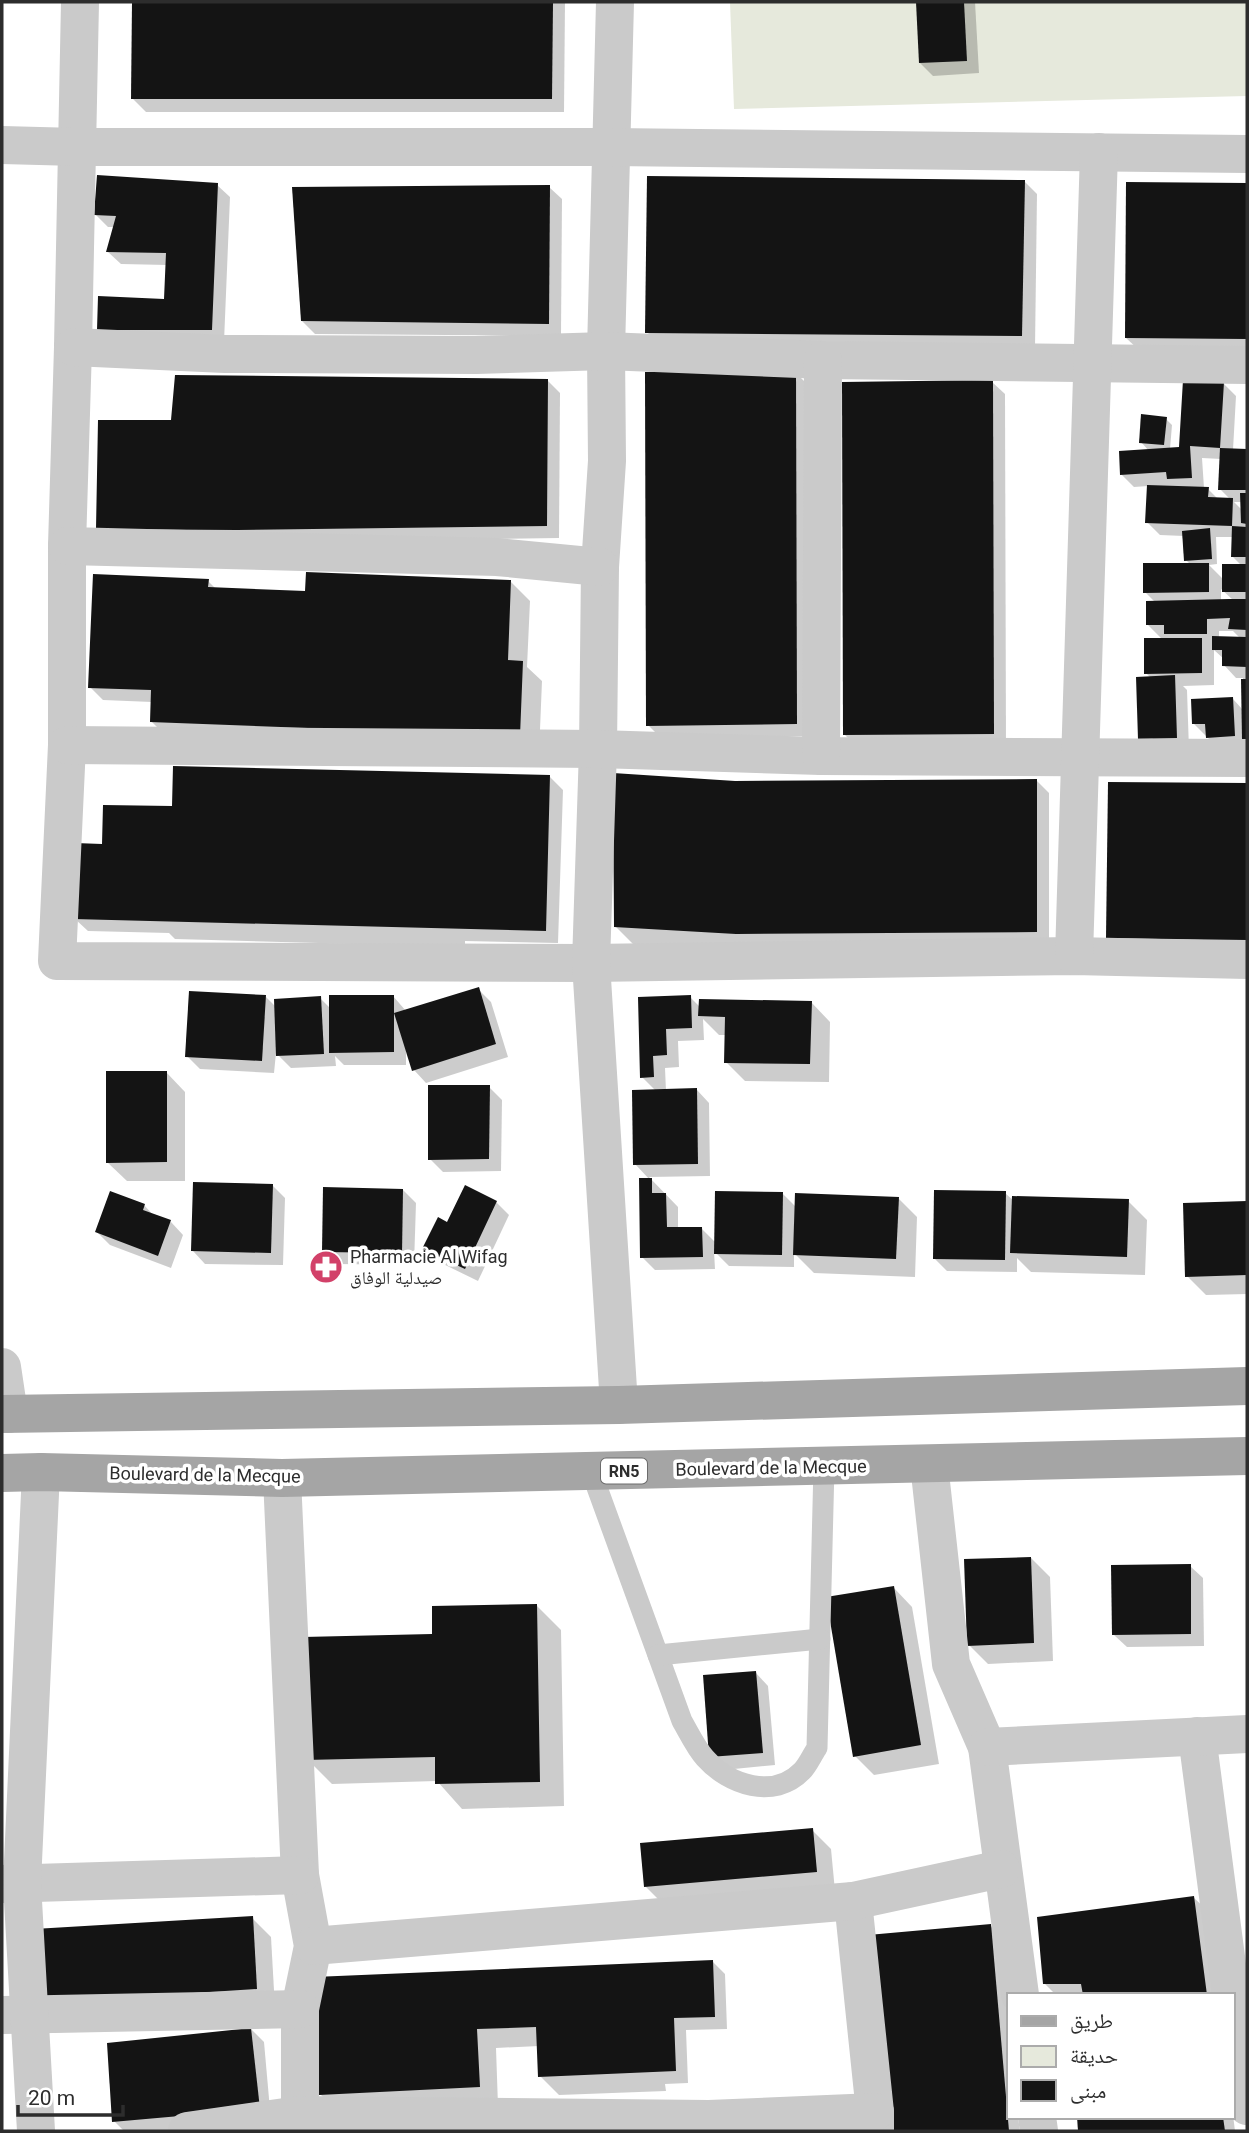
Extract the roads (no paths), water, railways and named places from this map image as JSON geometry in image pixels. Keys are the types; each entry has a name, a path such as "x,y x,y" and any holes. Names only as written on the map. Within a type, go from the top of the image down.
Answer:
{"main road":[{"path":"5,1414 619,1405 1247,1386"},
{"name":"Boulevard de la Mecque","path":"2,1473 282,1478 1247,1456"}],"street":[{"path":"79,2 67,546 66,745 57,961 591,963 1074,956 1247,960"},
{"path":"615,2 606,351 607,461 600,567 598,749 591,963 619,1405"},
{"path":"2,145 611,147 1247,154"},
{"path":"1074,956 1099,152"},
{"path":"73,347 277,355 463,355 606,351 823,360 1247,365"},
{"path":"821,756 823,360"},
{"path":"67,546 497,557 600,567"},
{"path":"66,745 598,749 821,756 1247,758"},
{"path":"2,1367 5,1414"},
{"path":"929,1464 951,1664 987,1748 1001,1870 1020,1993"},
{"path":"36,2131 15,2015 12,1883 41,1472"},
{"path":"282,1478 300,1875 313,1947 300,2009 300,2123"},
{"path":"987,1748 1247,1734"},
{"path":"1197,1736 1231,1993"},
{"path":"313,1947 853,1901 1001,1870"},
{"path":"12,1883 300,1875"},
{"path":"187,2131 300,2123 710,2125 874,2122 853,1901"},
{"path":"15,2015 300,2009"},
{"path":"1239,2034 1247,2106"}],"lane":[{"path":"591,1471 682,1721 705,1758 732,1780 761,1788 784,1783 802,1771 817,1748 824,1466"},
{"path":"658,1655 820,1639"}],"place":[{"name":"Pharmacie Al Wifag صيدلية الوفاق","path":"326,1267"}]}
